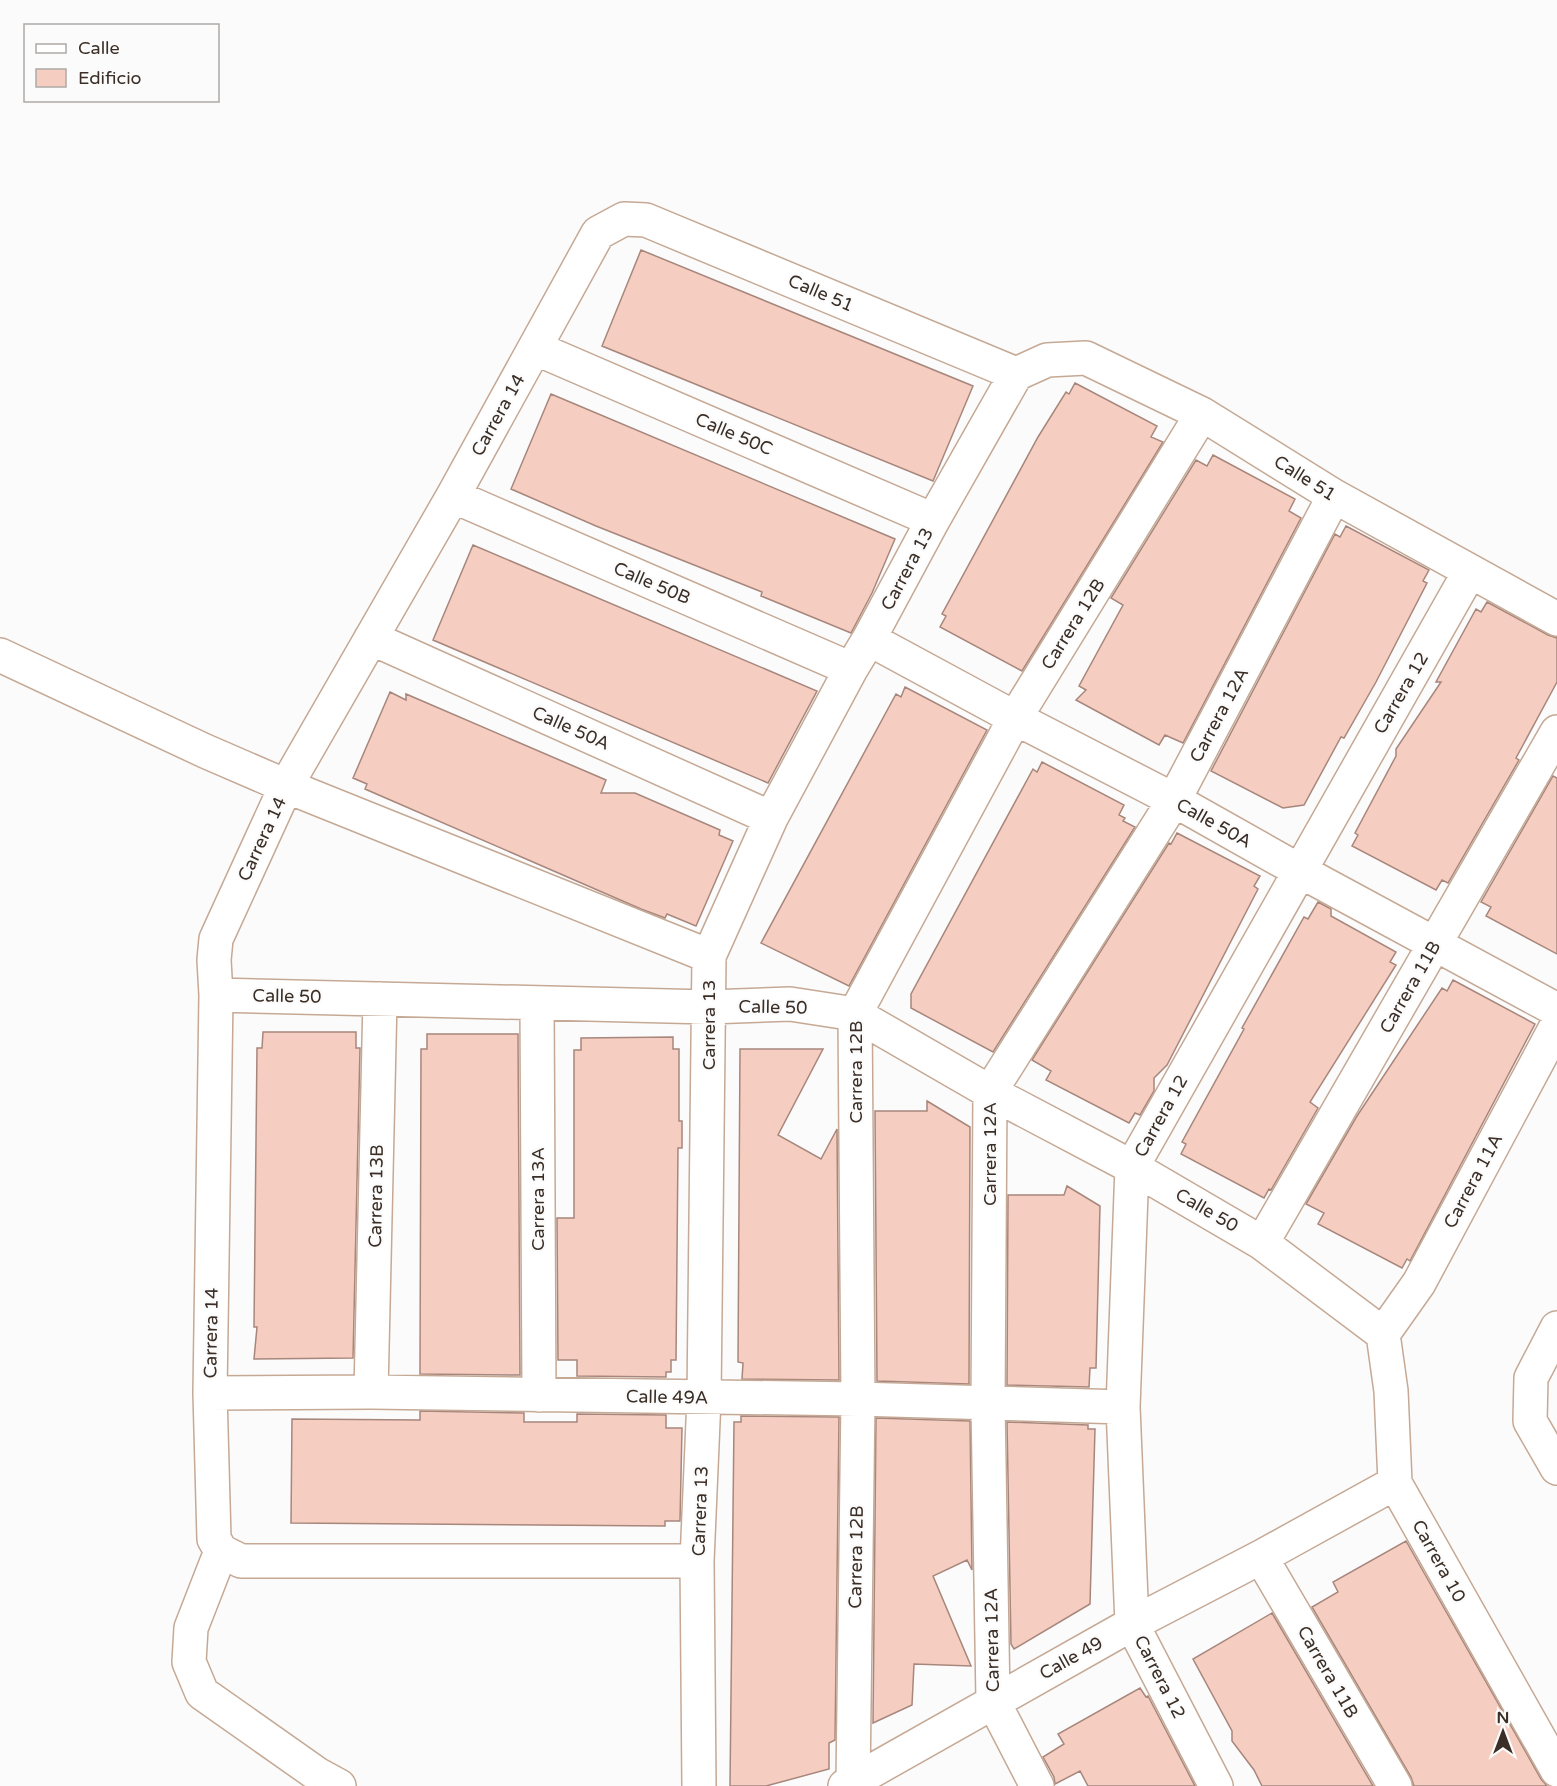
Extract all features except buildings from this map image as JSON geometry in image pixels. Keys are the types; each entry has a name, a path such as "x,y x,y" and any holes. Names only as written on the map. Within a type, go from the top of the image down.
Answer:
{"street":[{"name":"Carrera 14","path":"221,1551 214,1539 210,1393 216,939 286,786 453,496 598,233 624,219"},
{"name":"Calle 51","path":"624,219 646,220 1016,374 1047,360 1086,358 1202,414 1334,496 1557,619"},
{"name":"Calle 50C","path":"535,348 933,520"},
{"name":"Carrera 13","path":"699,1786 697,1562 704,1398 709,956 771,818 933,520 1016,374"},
{"name":"Carrera 12B","path":"851,1785 858,1399 855,1014 1015,718 1202,414"},
{"name":"Calle 50B","path":"453,496 851,669"},
{"name":"Carrera 12A","path":"1037,1786 993,1701 988,1404 990,1092 1174,800 1334,496"},
{"name":"Carrera 12","path":"1216,1786 1132,1624 1123,1407 1132,1167 1470,571"},
{"name":"Calle 50A","path":"371,638 771,818"},
{"name":"Calle 50A","path":"869,639 1174,800 1557,1010"},
{"path":"0,656 286,786 709,956"},
{"name":"Carrera 11B","path":"1262,1243 1557,732"},
{"name":"Calle 50","path":"216,995 709,1007 790,1004 855,1014 990,1092 1132,1167 1262,1243 1383,1334"},
{"name":"Carrera 13B","path":"371,1392 380,999"},
{"name":"Carrera 13A","path":"537,1003 539,1395"},
{"name":"Carrera 11A","path":"1383,1334 1419,1283 1557,1025"},
{"path":"1557,1328 1531,1378 1530,1421 1557,1468"},
{"name":"Carrera 10","path":"1383,1334 1391,1390 1395,1484 1557,1770"},
{"name":"Calle 49A","path":"210,1393 371,1392 858,1399 1123,1407"},
{"name":"Calle 49","path":"851,1785 993,1701 1132,1624 1395,1484"},
{"path":"339,1786 317,1774 202,1693 189,1662 191,1628 221,1551 241,1561 697,1562"},
{"name":"Carrera 11B","path":"1261,1557 1395,1786"}]}
